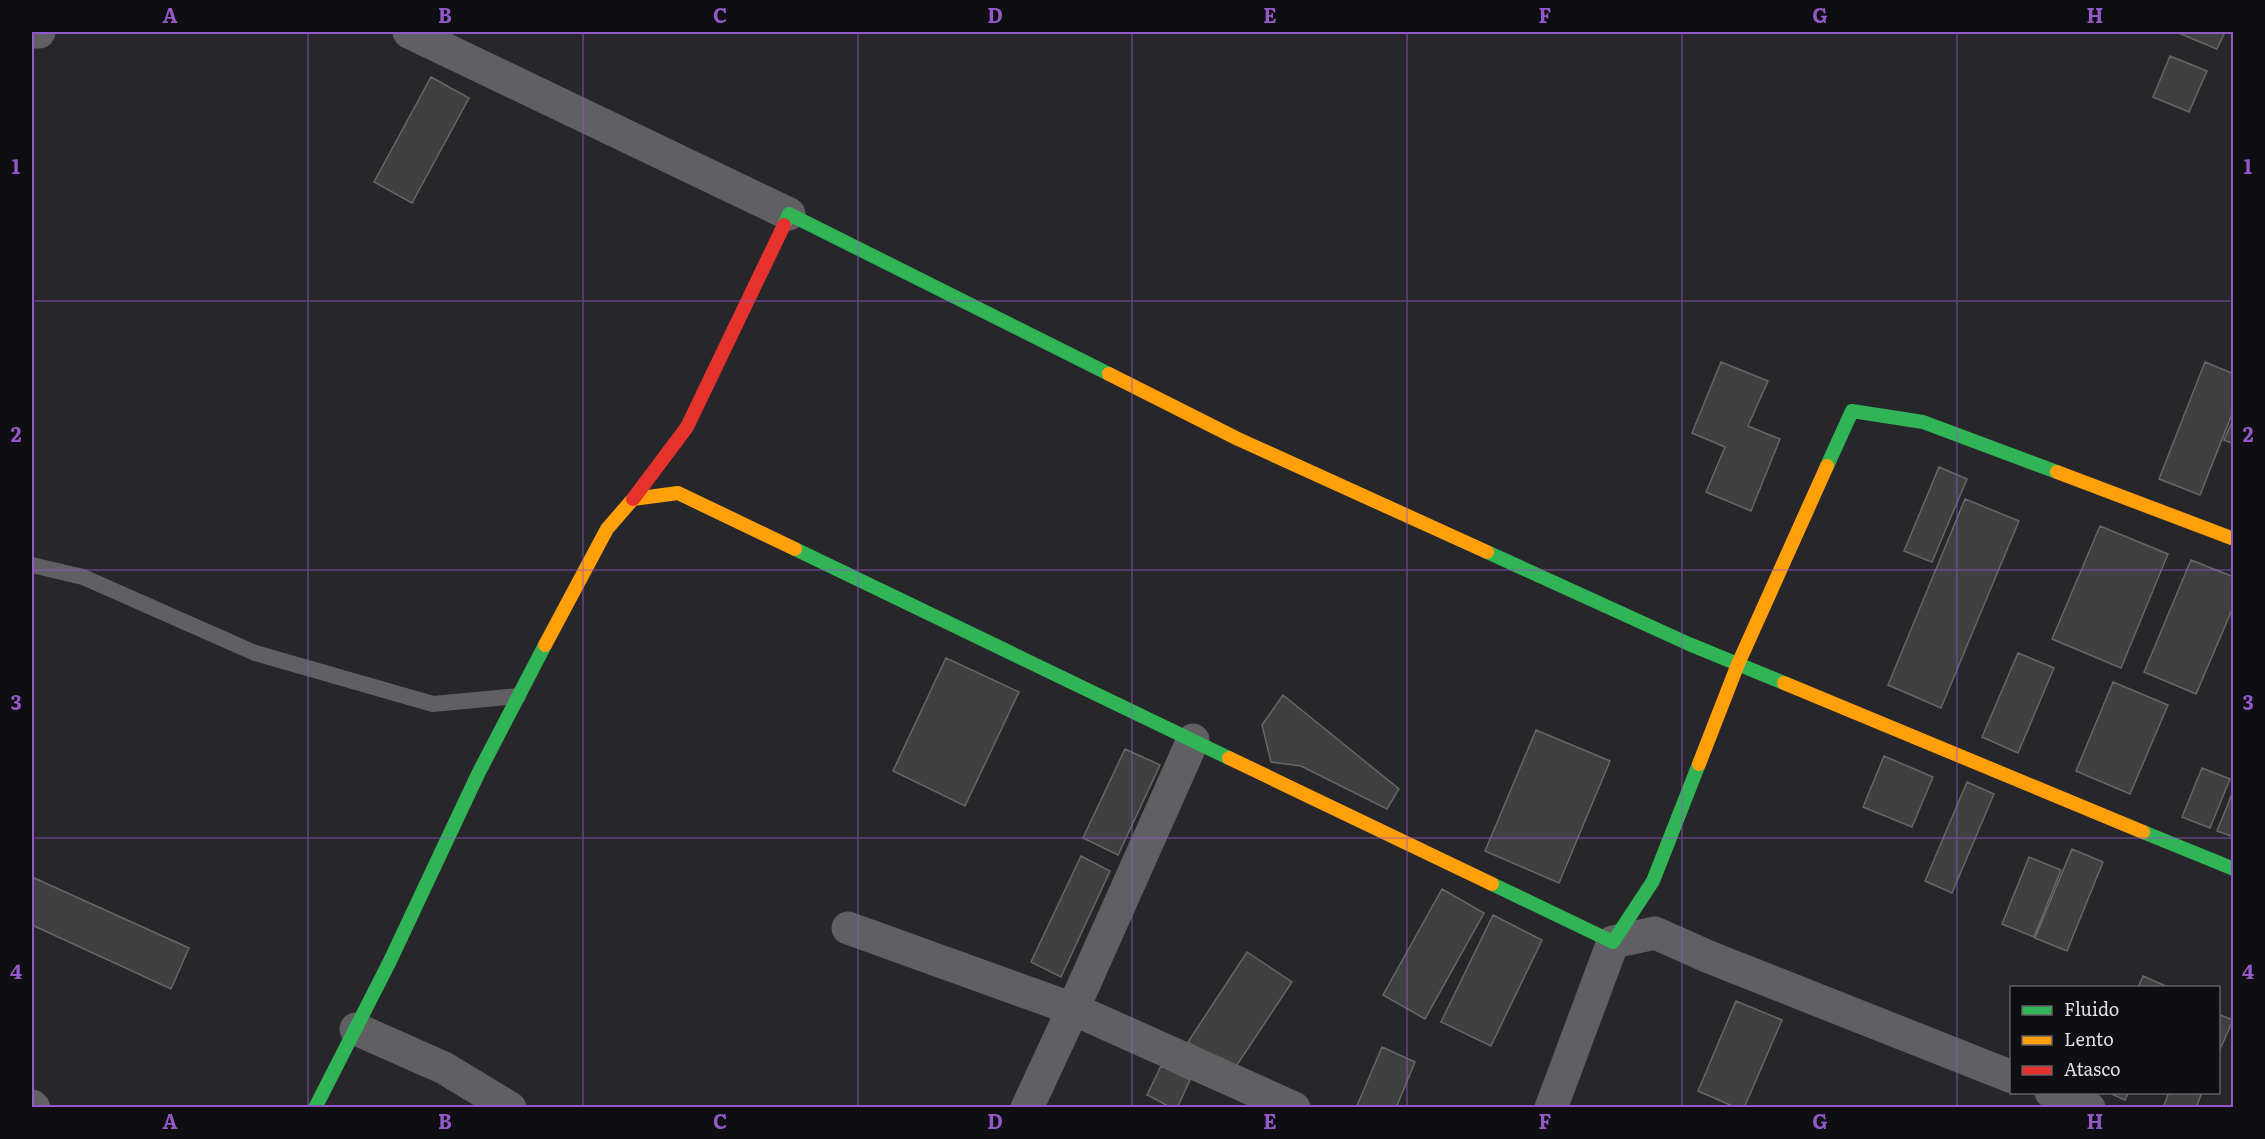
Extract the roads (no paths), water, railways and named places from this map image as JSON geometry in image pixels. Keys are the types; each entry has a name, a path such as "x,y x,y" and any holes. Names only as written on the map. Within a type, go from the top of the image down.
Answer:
{"street":[{"path":"32,32 39,32"},
{"path":"409,32 789,214 1238,439 1738,664 2234,869"},
{"path":"315,1107 356,1029 518,696 607,530 687,427 789,214"},
{"path":"1551,1107 1612,942 1653,881 1738,664 1851,411 1923,422 2234,539"},
{"path":"633,499 678,493 1612,942 1655,933 1709,957 2010,1076"},
{"path":"1027,1107 1193,740"},
{"path":"848,928 1073,1009 1294,1107"},
{"path":"356,1029 444,1068 510,1107"},
{"path":"2056,1094 2089,1107"}],"lane":[{"path":"32,565 83,577 255,653 433,704 518,696"}]}
